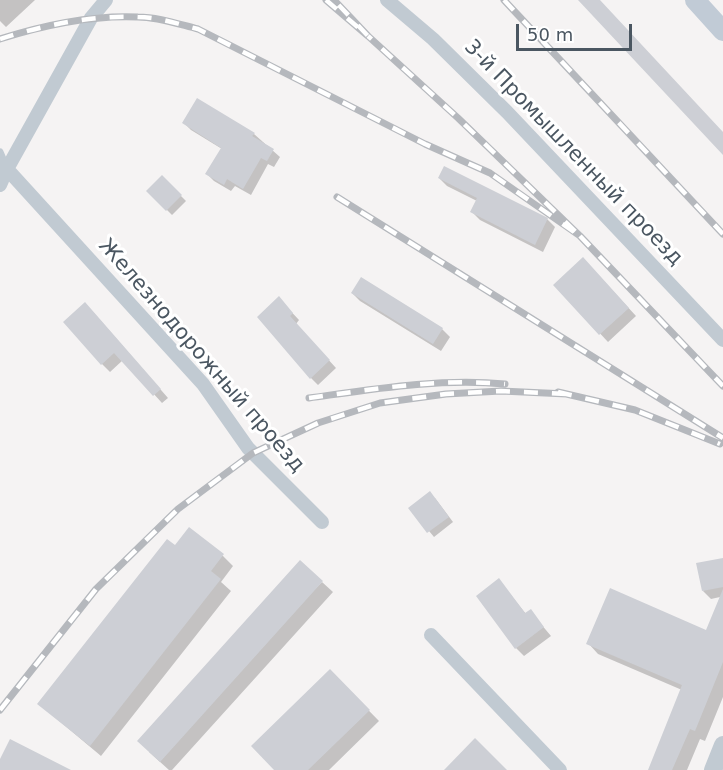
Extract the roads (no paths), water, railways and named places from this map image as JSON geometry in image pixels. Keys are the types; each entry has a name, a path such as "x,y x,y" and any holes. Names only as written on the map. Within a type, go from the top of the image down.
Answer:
{"main road":[{"path":"695,0 723,31"}],"street":[{"path":"0,185 4,166 91,18 106,0"},
{"name":"3-й Промышленный проезд","path":"387,0 433,39 507,112 723,340"},
{"name":"Железнодорожный проезд","path":"4,166 203,384 248,448 322,522"},
{"path":"431,635 560,770"},
{"path":"713,770 723,746"}],"lane":[{"path":"0,152 4,166"}],"railway":[{"path":"326,0 368,36 334,0"},
{"path":"504,0 723,234"},
{"path":"0,39 51,25 86,19 121,17 153,18 198,29 425,144 490,173 580,236 458,118 368,36"},
{"path":"337,197 723,438"},
{"path":"580,236 723,386"},
{"path":"309,398 431,383 505,384"},
{"path":"0,710 96,589 178,509 253,453 318,423 380,403 446,394 501,391 567,394"},
{"path":"558,392 635,410 720,444"}]}
